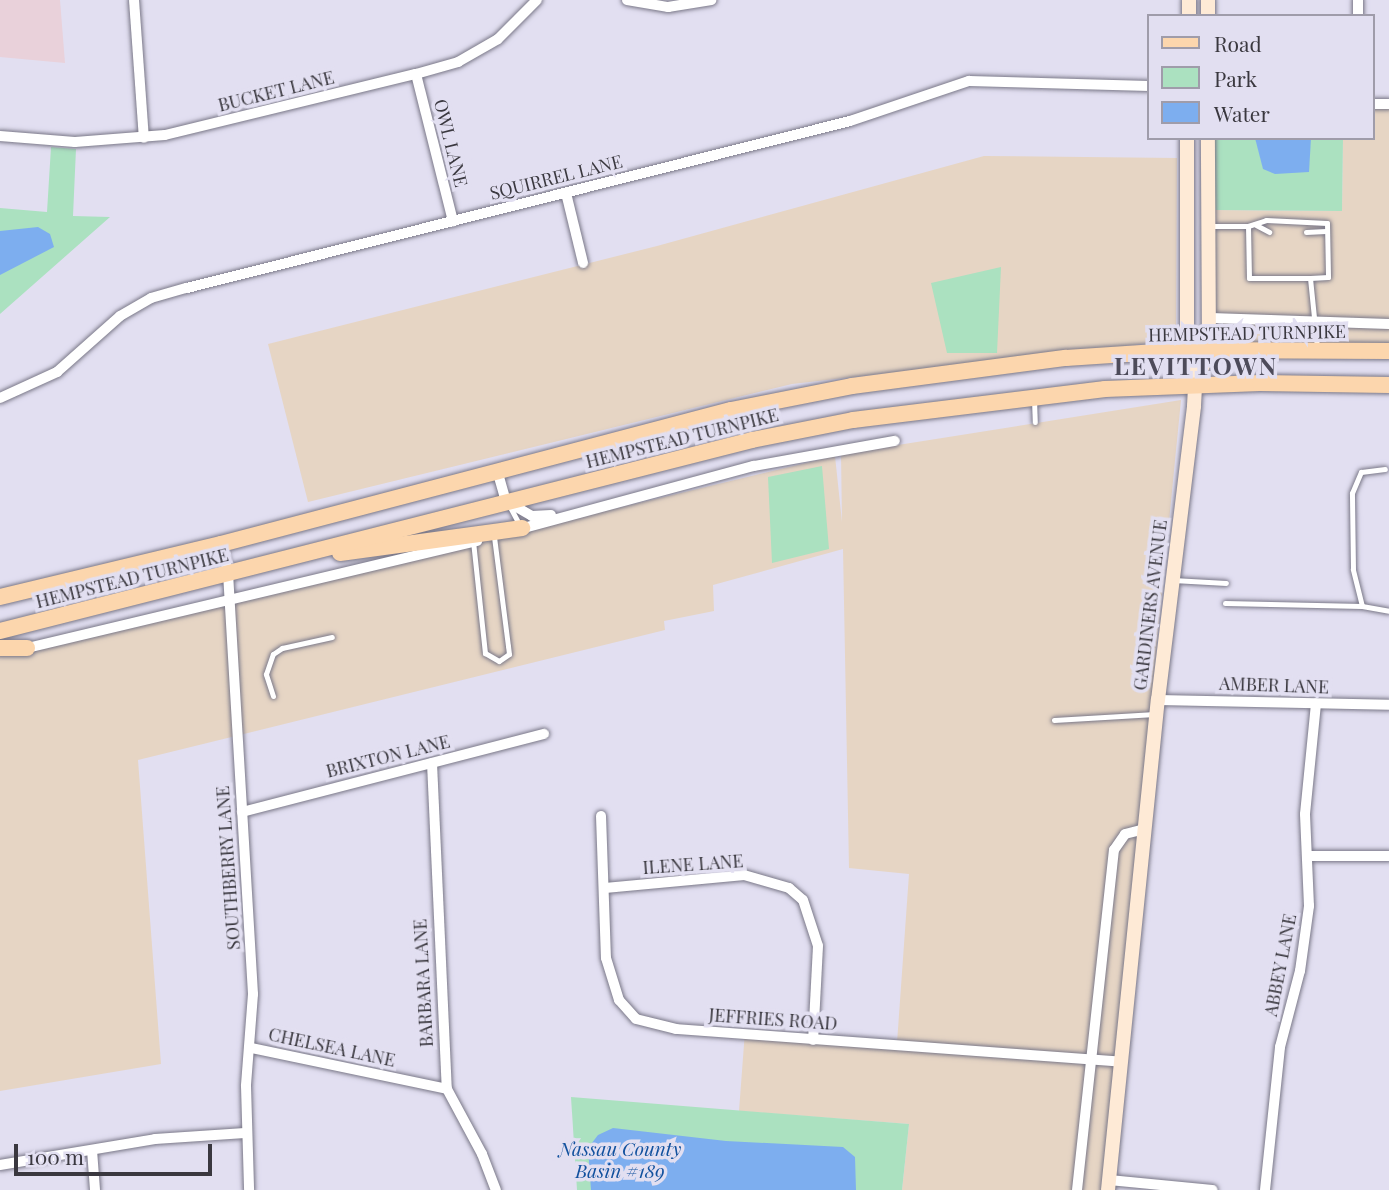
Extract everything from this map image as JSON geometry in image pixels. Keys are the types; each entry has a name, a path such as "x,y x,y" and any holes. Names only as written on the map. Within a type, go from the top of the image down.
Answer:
{"main road":[{"path":"1187,140 1187,350 1195,385"},
{"path":"1195,385 1209,350 1211,318 1208,140"},
{"name":"HEMPSTEAD TURNPIKE","path":"0,597 220,544 731,410 852,386 1066,358 1187,350 1389,351"},
{"name":"HEMPSTEAD TURNPIKE","path":"0,631 787,432 1034,396 1195,385 1389,385"},
{"name":"GARDINERS AVENUE","path":"1108,1185 1157,707 1195,385"},
{"path":"268,564 522,528"},
{"path":"0,648 27,648"}],"street":[{"path":"134,0 144,138"},
{"name":"BUCKET LANE","path":"0,136 75,142 144,138 416,74 458,62 498,39 537,0"},
{"path":"627,0 668,7 710,0"},
{"name":"OWL LANE","path":"416,74 453,221"},
{"name":"SQUIRREL LANE","path":"0,398 57,372 120,316 151,298 850,121 969,80 1148,86"},
{"path":"566,193 583,263"},
{"path":"1211,318 1389,324"},
{"path":"0,655 229,597 494,537 561,515 754,466 895,441"},
{"path":"497,470 506,501 532,516 561,515"},
{"name":"SOUTHBERRY LANE","path":"220,544 228,573 253,994 246,1133 249,1190"},
{"name":"ABBEY LANE","path":"1265,1190 1280,1047 1300,971 1309,906 1305,814 1316,704"},
{"name":"AMBER LANE","path":"1157,707 1389,705"},
{"name":"BRIXTON LANE","path":"242,812 544,734"},
{"name":"BARBARA LANE","path":"432,763 447,1089 482,1154 496,1190"},
{"name":"JEFFRIES ROAD","path":"601,816 606,958 626,1012 636,1019 676,1029 1121,1062"},
{"path":"1077,1190 1114,850 1125,834 1145,829"},
{"path":"1307,856 1389,856"},
{"name":"ILENE LANE","path":"605,888 744,876 789,888 803,900 818,946 813,1040"},
{"name":"CHELSEA LANE","path":"251,1048 447,1089"},
{"path":"0,1165 155,1139 246,1133"},
{"path":"92,1150 95,1190"},
{"path":"1108,1185 1213,1190"}],"lane":[{"path":"1208,226 1248,226 1266,220 1322,220 1326,231 1328,277 1249,278 1248,226"},
{"path":"1256,225 1269,232"},
{"path":"1306,232 1326,231"},
{"path":"1310,278 1311,320 1318,350"},
{"path":"1034,396 1035,422"},
{"path":"1362,606 1353,569 1352,493 1361,472 1385,469"},
{"path":"506,501 522,528"},
{"path":"473,541 485,653 499,661 509,654 509,646 494,537"},
{"path":"1173,580 1226,583"},
{"path":"1225,603 1362,606 1389,611"},
{"path":"272,696 266,674 273,654 282,648 332,637"},
{"path":"1054,720 1157,707"}],"shaded area":[{"path":"0,0 60,0 65,63 0,57"},
{"path":"1375,101 1389,101 1389,349 1213,347 1214,210 1342,211 1343,140 1375,140"},
{"path":"984,156 1177,158 1176,340 792,384 308,502 268,344 657,246"},
{"path":"1181,400 1103,1190 902,1190 909,1124 739,1111 745,1031 897,1043 909,874 849,868 843,549 713,585 714,611 664,621 665,630 138,760 161,1064 0,1091 0,656 835,456 842,522 841,454"}],"green space":[{"path":"1214,140 1343,140 1342,211 1214,210"},
{"path":"51,147 76,149 73,216 110,217 0,314 0,208 47,212"},
{"path":"1001,267 997,353 947,353 931,283"},
{"path":"822,466 829,549 772,563 768,477"},
{"path":"571,1097 909,1124 902,1190 577,1190"}],"water":[{"path":"1256,140 1311,140 1309,172 1275,174 1263,169"},
{"path":"38,227 50,234 54,247 0,275 0,231"},
{"name":"Nassau County Basin #189","path":"613,1128 726,1141 843,1147 855,1157 856,1190 591,1190 588,1148 598,1135"}],"district":[{"name":"LEVITTOWN","path":"1196,366"}]}
